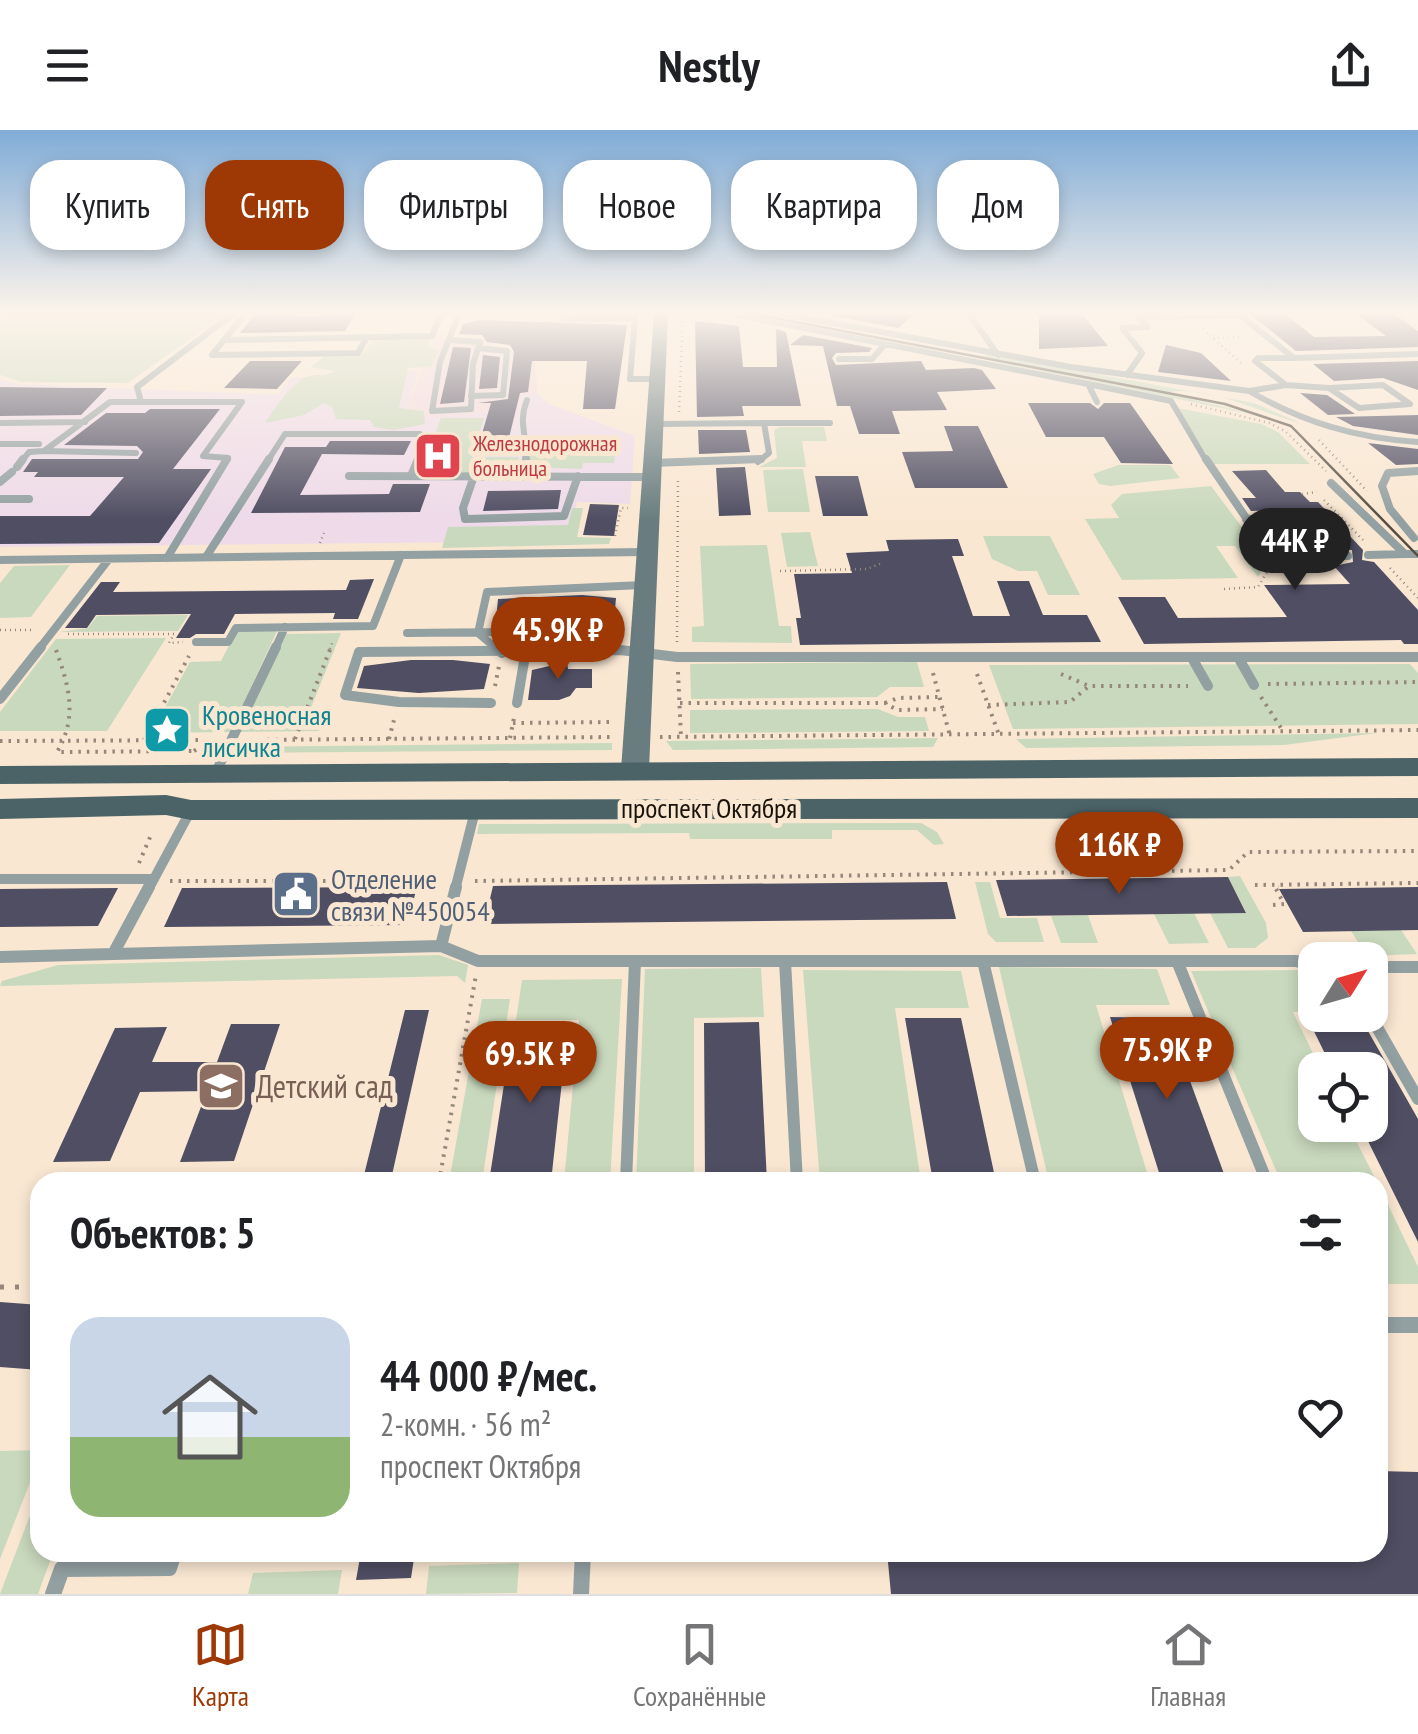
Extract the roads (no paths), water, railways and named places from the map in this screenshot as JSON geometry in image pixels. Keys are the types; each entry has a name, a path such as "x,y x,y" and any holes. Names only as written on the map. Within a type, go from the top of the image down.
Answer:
{"main road":[{"name":"проспект Октября","path":"0,776 1418,767"},
{"path":"1367,768 1406,808"},
{"path":"368,808 377,774"},
{"name":"проспект Октября","path":"0,809 166,805 192,810 1406,808"}],"street":[{"path":"634,770 657,382"}],"lane":[{"path":"141,402 137,387 143,382"},
{"path":"437,382 432,411 471,408 472,382"},
{"path":"472,396 502,395 503,382"},
{"path":"1079,382 1171,401 1274,559 1348,556"},
{"path":"1183,382 1249,391 1286,385 1383,385 1410,404 1359,408 1329,388"},
{"path":"1283,382 1286,385"},
{"path":"1088,384 1097,402"},
{"path":"1249,391 1300,420 1370,439 1418,442"},
{"path":"523,476 528,444 520,418 527,400"},
{"path":"44,452 110,402 242,402 203,456 228,458 167,558"},
{"path":"0,423 85,422"},
{"path":"656,424 830,422"},
{"path":"349,476 578,476 652,470 678,463 758,462 769,453 764,423"},
{"path":"206,558 285,434 420,434 425,442 411,476"},
{"path":"0,444 53,444"},
{"path":"0,482 29,452 136,453"},
{"path":"1417,539 1390,509 1382,486 1388,473 1418,471"},
{"path":"474,476 463,508 465,519 564,516 578,476"},
{"path":"1331,483 1405,554"},
{"path":"0,499 28,499"},
{"path":"1246,518 1281,518 1318,558"},
{"path":"2,562 645,552"},
{"path":"1373,555 1418,554"},
{"path":"196,642 228,642 236,628 374,626 400,555"},
{"path":"0,699 108,559"},
{"path":"478,634 487,592 643,585"},
{"path":"215,774 285,628"},
{"path":"406,633 604,631"},
{"path":"478,634 502,653"},
{"path":"517,703 526,650"},
{"path":"491,703 399,702 345,695 359,652 620,650 678,657 1418,657"},
{"path":"1238,657 1254,684"},
{"path":"1192,658 1208,686"},
{"path":"441,946 476,807"},
{"path":"113,954 192,810"},
{"path":"0,879 155,877"},
{"path":"0,957 441,946 478,960 1298,962"},
{"path":"626,1172 635,961"},
{"path":"785,961 796,1172"},
{"path":"983,961 1034,1172"},
{"path":"1177,961 1263,1172"},
{"path":"1388,967 1418,966"},
{"path":"1380,1032 1418,1099"},
{"path":"1388,1325 1418,1325"},
{"path":"53,1594 62,1569 169,1568 171,1562"},
{"path":"581,1594 583,1562"}],"tram line":[{"path":"1112,382 1225,404 1291,426 1418,556"}],"place":[{"name":"Железнодорожная больница","path":"438,456"},
{"name":"Кровеносная лисичка","path":"167,730"},
{"name":"Отделение связи №450054","path":"296,894"},
{"name":"Детский сад","path":"221,1086"}]}
